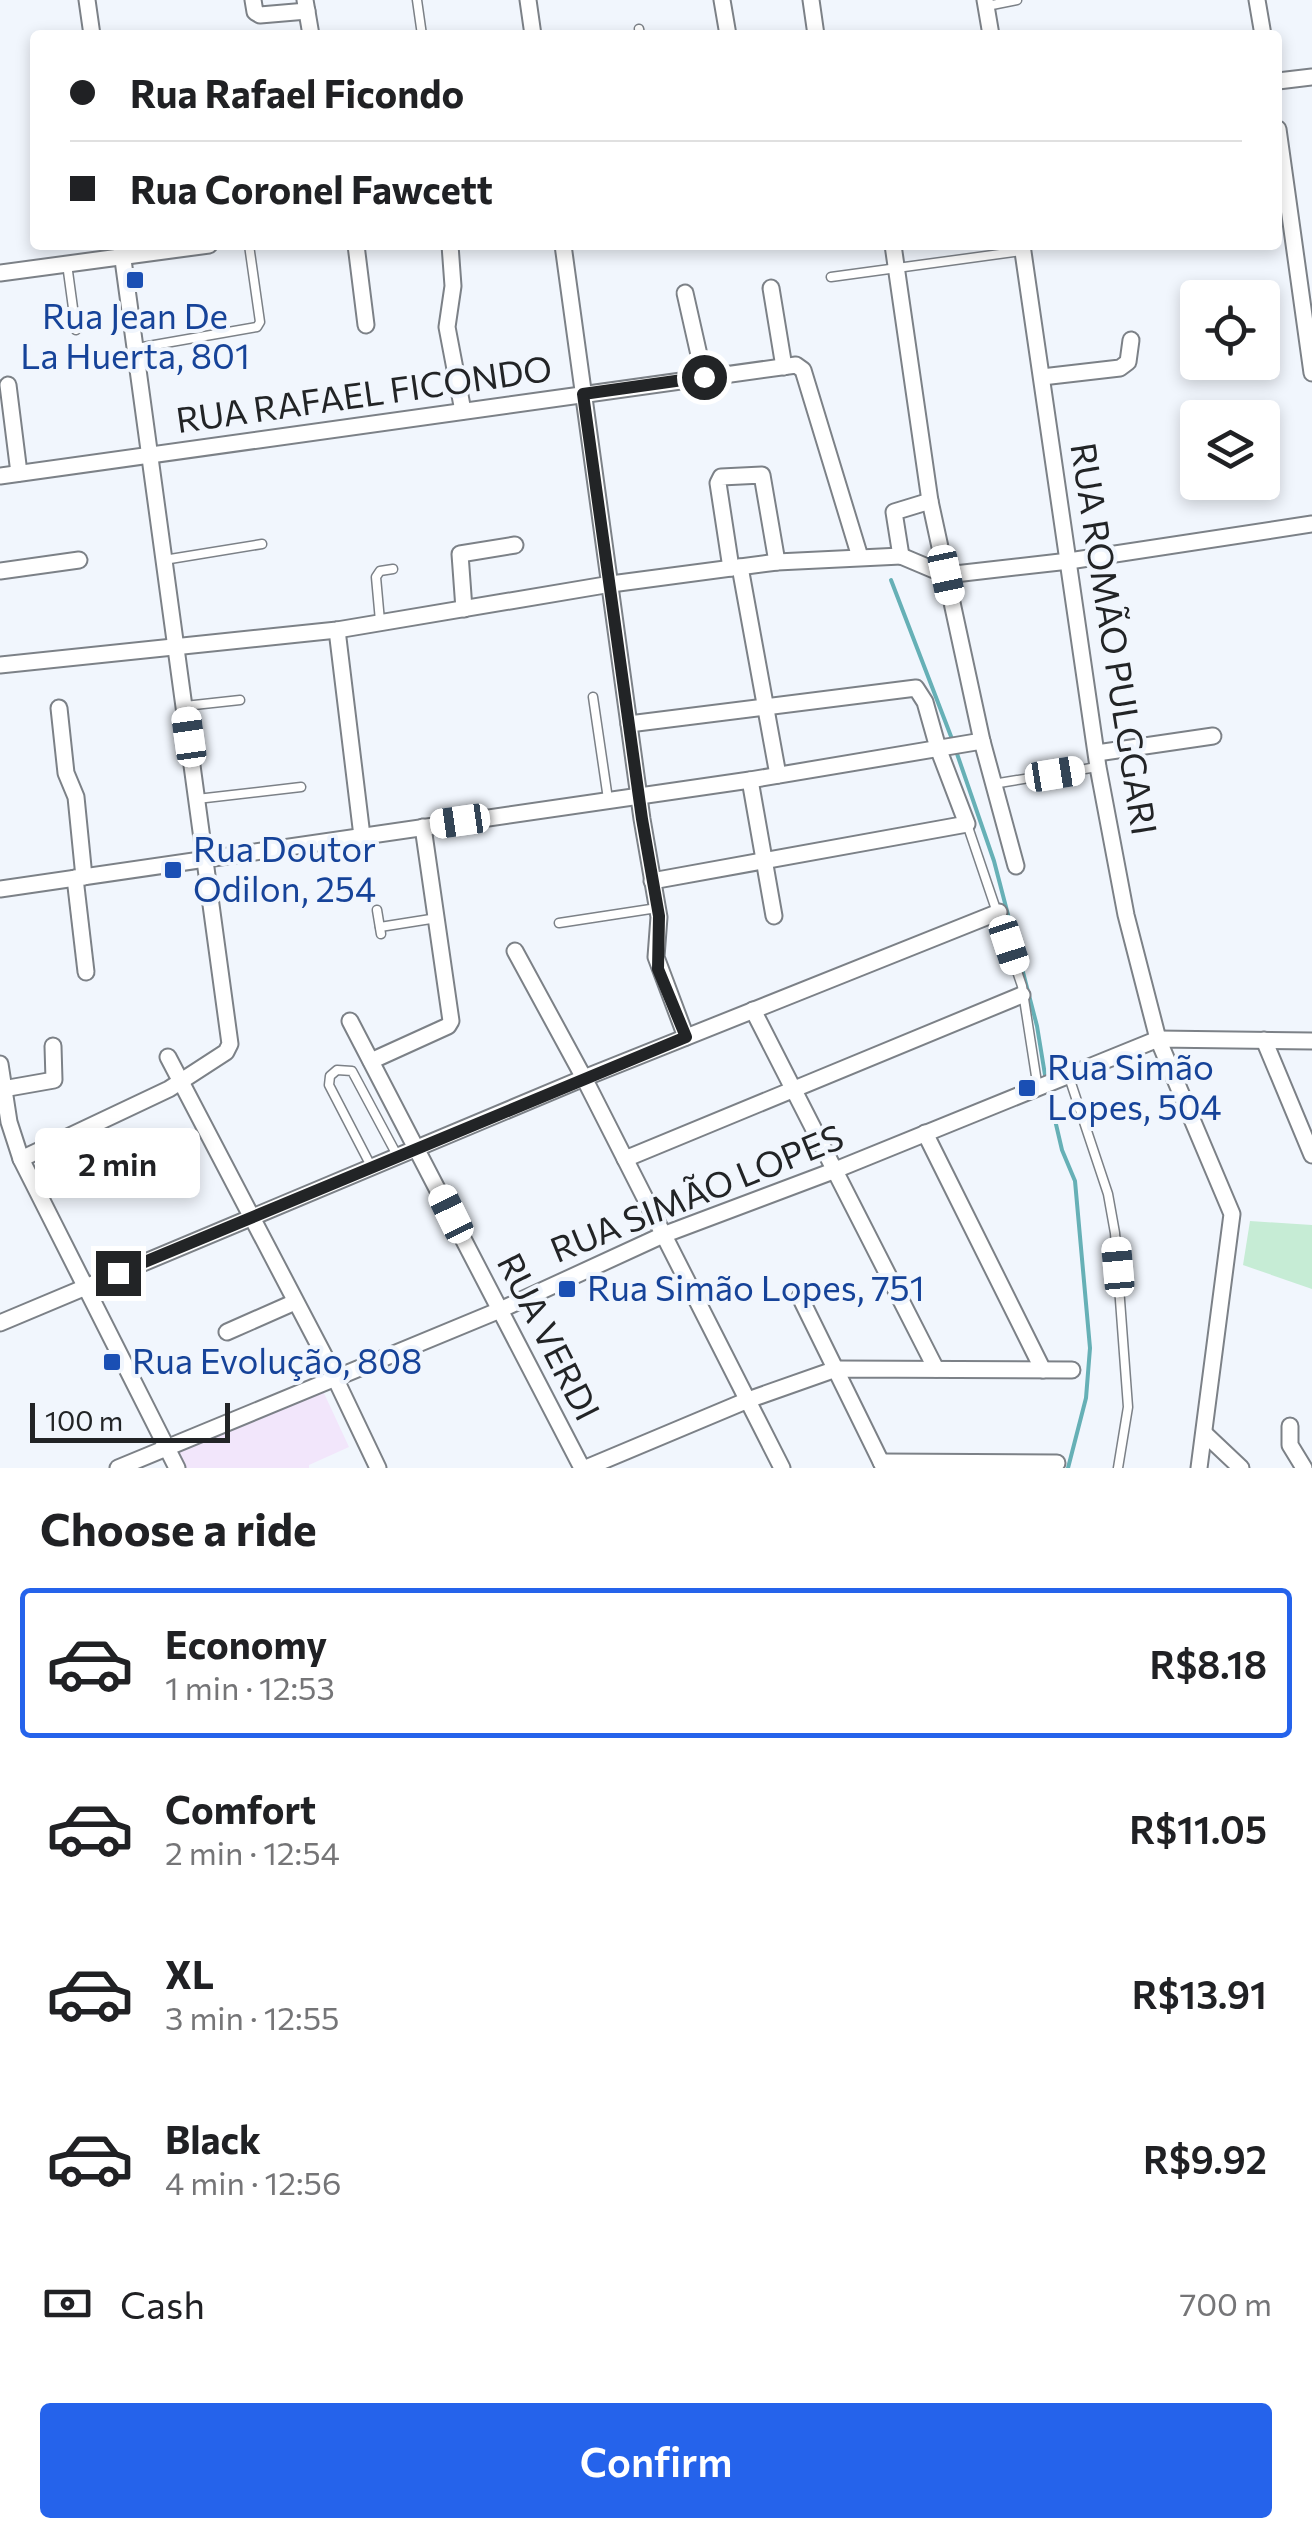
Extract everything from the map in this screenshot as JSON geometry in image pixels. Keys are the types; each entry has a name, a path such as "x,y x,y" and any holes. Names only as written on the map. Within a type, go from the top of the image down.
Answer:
{"street":[{"path":"87,0 91,30"},
{"path":"253,0 255,12 260,15 306,5 310,30"},
{"path":"528,0 532,30"},
{"path":"722,0 727,30"},
{"path":"814,0 816,30"},
{"path":"1257,0 1262,30"},
{"path":"986,3 989,30"},
{"path":"1282,80 1312,76"},
{"path":"1282,156 1312,373"},
{"path":"357,250 366,325"},
{"path":"450,250 454,286 447,327 463,411"},
{"path":"564,250 657,908 658,969 686,1037"},
{"path":"894,250 930,501 982,741 1016,866"},
{"name":"RUA ROMÃO PULGGARI","path":"1022,250 1097,760 1126,915 1158,1039 1232,1214 1199,1468"},
{"path":"0,273 67,264 122,251 230,1044 226,1052 182,1082 21,1160"},
{"path":"771,288 791,366 803,370 860,558"},
{"path":"686,293 704,377"},
{"path":"1042,377 1120,368 1128,362 1131,340"},
{"name":"RUA RAFAEL FICONDO","path":"0,476 791,366"},
{"path":"8,385 19,473"},
{"path":"777,562 762,474 721,477 718,484 778,775"},
{"path":"901,556 894,512 930,501"},
{"path":"0,665 338,630 610,584 777,562 901,556 946,575 1070,561 1312,524"},
{"path":"464,609 460,554 515,545"},
{"path":"0,571 79,560"},
{"path":"338,630 362,836"},
{"path":"629,724 907,688 920,692 968,824 652,881"},
{"path":"58,708 66,773 76,797 86,972"},
{"path":"1097,760 1213,736"},
{"path":"0,889 750,780 982,741"},
{"path":"750,780 774,916"},
{"path":"371,1061 448,1026 451,1021 423,827"},
{"path":"0,1323 584,1078 999,912"},
{"path":"515,951 584,1078 782,1468"},
{"path":"625,1159 1022,995"},
{"path":"753,1010 936,1369"},
{"name":"RUA VERDI","path":"350,1021 584,1468"},
{"name":"RUA SIMÃO LOPES","path":"118,1468 500,1310 663,1235 833,1171 1158,1039 1312,1041"},
{"path":"1264,1040 1312,1156"},
{"path":"3,1088 54,1080 53,1046"},
{"path":"168,1057 378,1468"},
{"path":"0,1064 9,1122 21,1160 178,1468"},
{"path":"925,1133 1043,1370"},
{"path":"800,1298 882,1465 1057,1463"},
{"path":"227,1332 295,1302"},
{"path":"584,1468 748,1400 836,1369 1072,1370"},
{"path":"1290,1426 1290,1445 1304,1468"},
{"path":"1205,1434 1240,1468"}],"lane":[{"path":"417,0 421,30"},
{"path":"986,3 1018,0"},
{"path":"136,348 257,326 260,322 250,250"},
{"path":"831,278 1011,250"},
{"path":"67,264 76,330"},
{"path":"164,560 262,544"},
{"path":"380,624 376,576 394,568"},
{"path":"593,697 608,799"},
{"path":"185,706 240,700"},
{"path":"993,784 1097,760"},
{"path":"197,799 301,787"},
{"path":"968,824 999,912 1022,995 1038,1089"},
{"path":"559,924 657,908"},
{"path":"377,910 381,930 436,918"},
{"path":"372,1168 328,1085 330,1076 338,1070 346,1068 352,1072 398,1158"},
{"path":"1062,1080 1108,1194 1115,1232 1128,1407 1118,1468"}],"shaded area":[{"path":"323,1391 349,1447 309,1468 186,1468 178,1451"}],"green space":[{"path":"1250,1221 1312,1225 1312,1289 1243,1265"}],"waterway":[{"path":"891,580 952,739"},
{"path":"955,748 994,861 1037,1026 1046,1081"},
{"path":"1048,1090 1062,1150 1075,1181 1090,1348 1086,1398 1068,1468"}],"place":[{"name":"Rua Jean De La Huerta, 801","path":"135,280"},
{"name":"Rua Doutor Odilon, 254","path":"173,870"},
{"name":"Rua Simão Lopes, 504","path":"1027,1088"},
{"name":"Rua Simão Lopes, 751","path":"567,1289"},
{"name":"Rua Evolução, 808","path":"112,1362"}],"route":[{"path":"118,1273 686,1037 658,969 659,916 583,394 704,377"}]}
